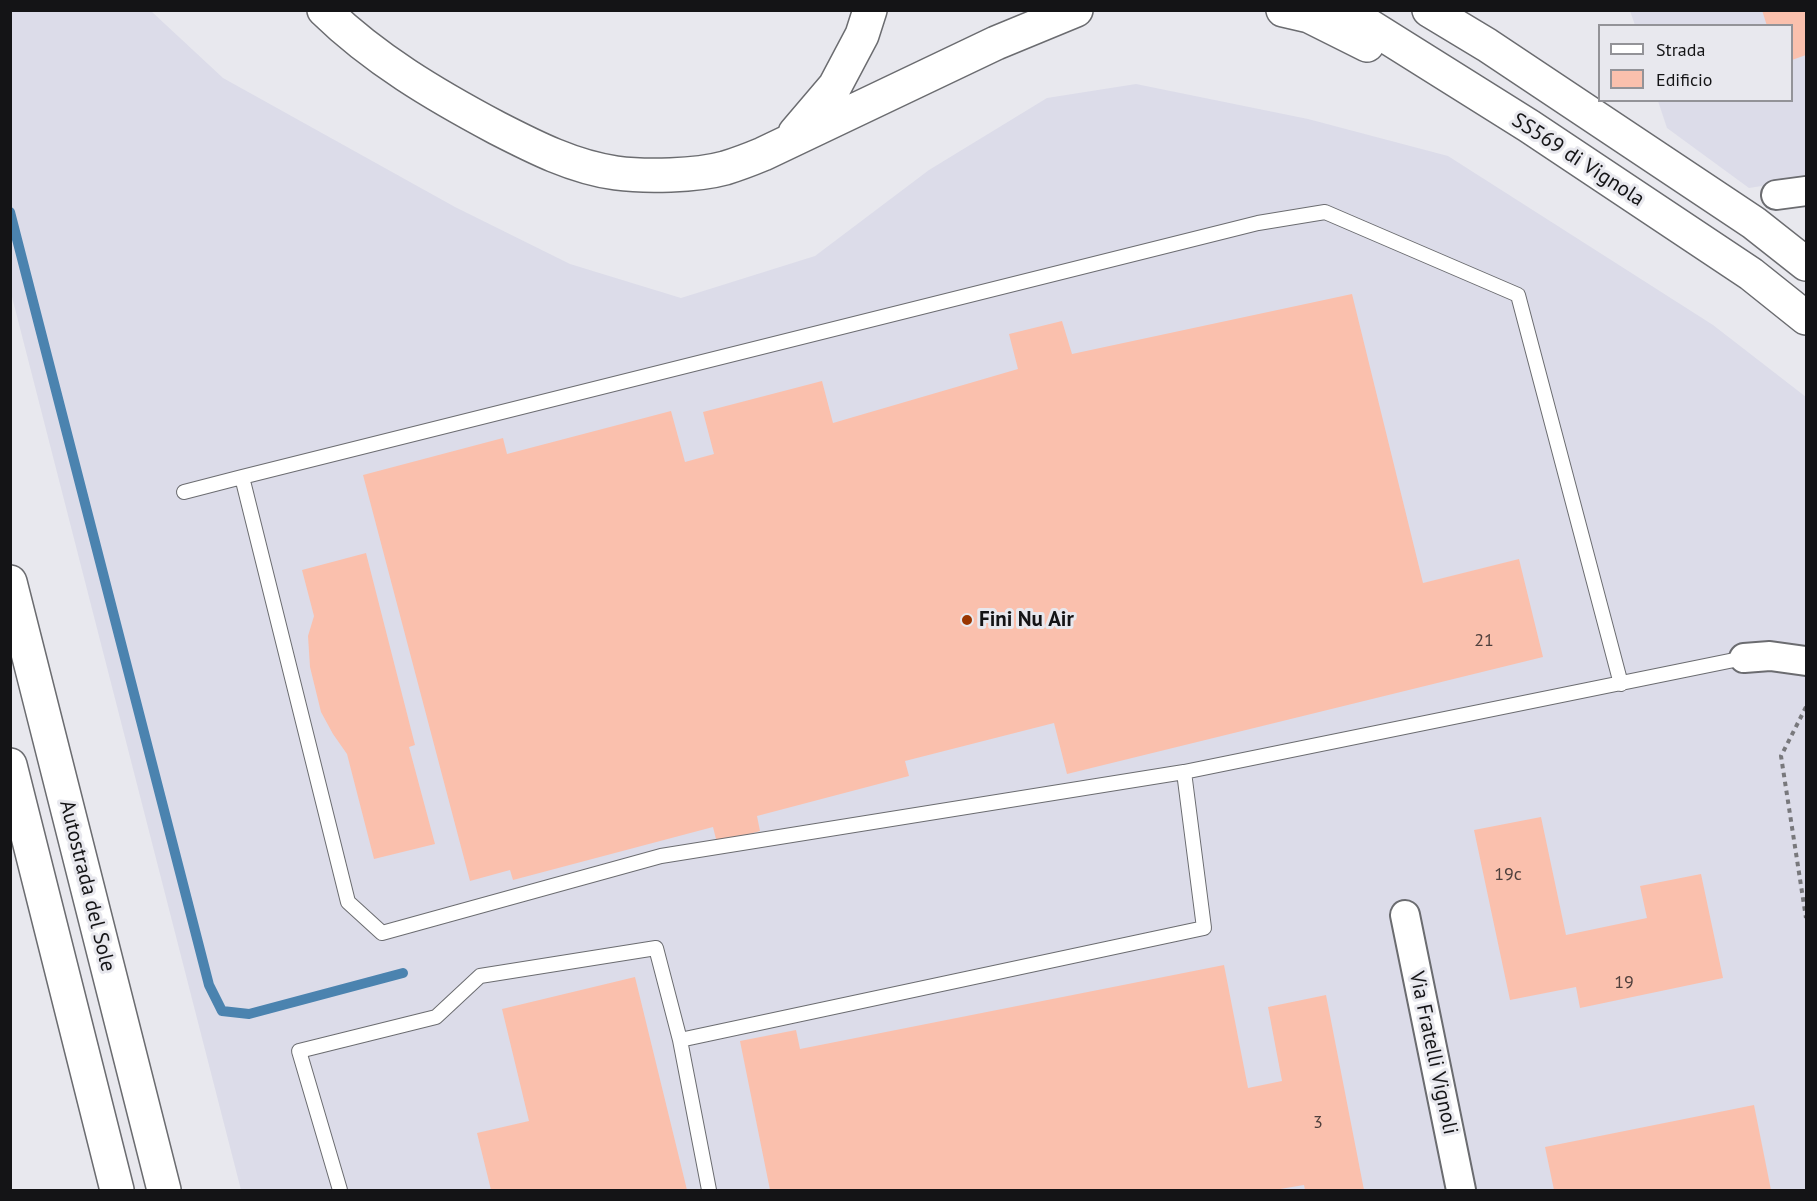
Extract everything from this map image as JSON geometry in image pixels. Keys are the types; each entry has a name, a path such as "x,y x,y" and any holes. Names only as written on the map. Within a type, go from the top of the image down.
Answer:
{"highway":[{"path":"324,10 344,30 392,66 457,107 525,142 571,162 615,173 672,175 723,168 764,154 996,43 1076,10"},
{"path":"786,142 835,86 862,35 870,10"},
{"path":"1283,10 1309,16 1529,126"},
{"name":"SS569 di Vignola","path":"1344,10 1529,126 1751,274 1806,318"},
{"path":"1429,10 1487,45 1754,223 1806,264"},
{"name":"Autostrada del Sole","path":"10,582 164,1191"},
{"path":"10,765 117,1191"}],"street":[{"path":"1776,195 1806,191"},
{"path":"1744,657 1770,656 1806,661"},
{"name":"Via Fratelli Vignoli","path":"1405,915 1461,1191"}],"lane":[{"path":"184,492 1258,223 1326,212 1518,295 1621,684"},
{"path":"242,477 348,902 382,933 662,856 1184,772 1744,657"},
{"path":"680,1040 1204,928 1184,772"},
{"path":"340,1191 298,1051 436,1017 480,976 656,948 680,1040 709,1191"}],"path":[{"path":"1806,707 1781,756 1806,918"}],"shaded area":[{"path":"10,11 151,11 223,78 455,207 570,264 681,298 815,256 929,170 1047,98 1136,84 1308,119 1448,156 1713,325 1806,397 1806,1190 241,1190 11,293"},
{"path":"1630,11 1806,11 1806,179 1749,188 1667,128 1658,102 1793,102 1793,24 1635,24"}],"building":[{"path":"1762,10 1806,10 1806,55 1793,60 1793,24 1766,24"},
{"name":"Fini Nu Air","path":"1352,294 1423,583 1519,559 1543,657 1067,774 1054,723 905,761 909,776 757,816 760,831 717,843 713,827 513,880 510,870 470,881 363,475 503,438 507,454 671,411 685,462 714,454 703,412 822,381 833,423 1018,369 1009,334 1062,321 1072,354"},
{"path":"366,553 415,745 409,747 435,844 374,859 347,754 321,712 310,667 308,636 314,616 302,570"},
{"path":"1541,817 1566,935 1647,918 1640,886 1701,874 1723,978 1580,1008 1576,987 1510,1000 1474,830"},
{"path":"1224,965 1248,1088 1282,1081 1268,1007 1326,995 1364,1190 1305,1190 1304,1185 1274,1190 770,1190 740,1041 796,1030 800,1049"},
{"path":"635,977 687,1190 491,1190 477,1133 529,1121 502,1009"},
{"path":"1754,1105 1771,1190 1554,1190 1545,1147"}],"waterway":[{"path":"10,212 209,985 222,1011 249,1014 403,973"}],"place":[{"name":"Fini Nu Air","path":"967,620"}]}
